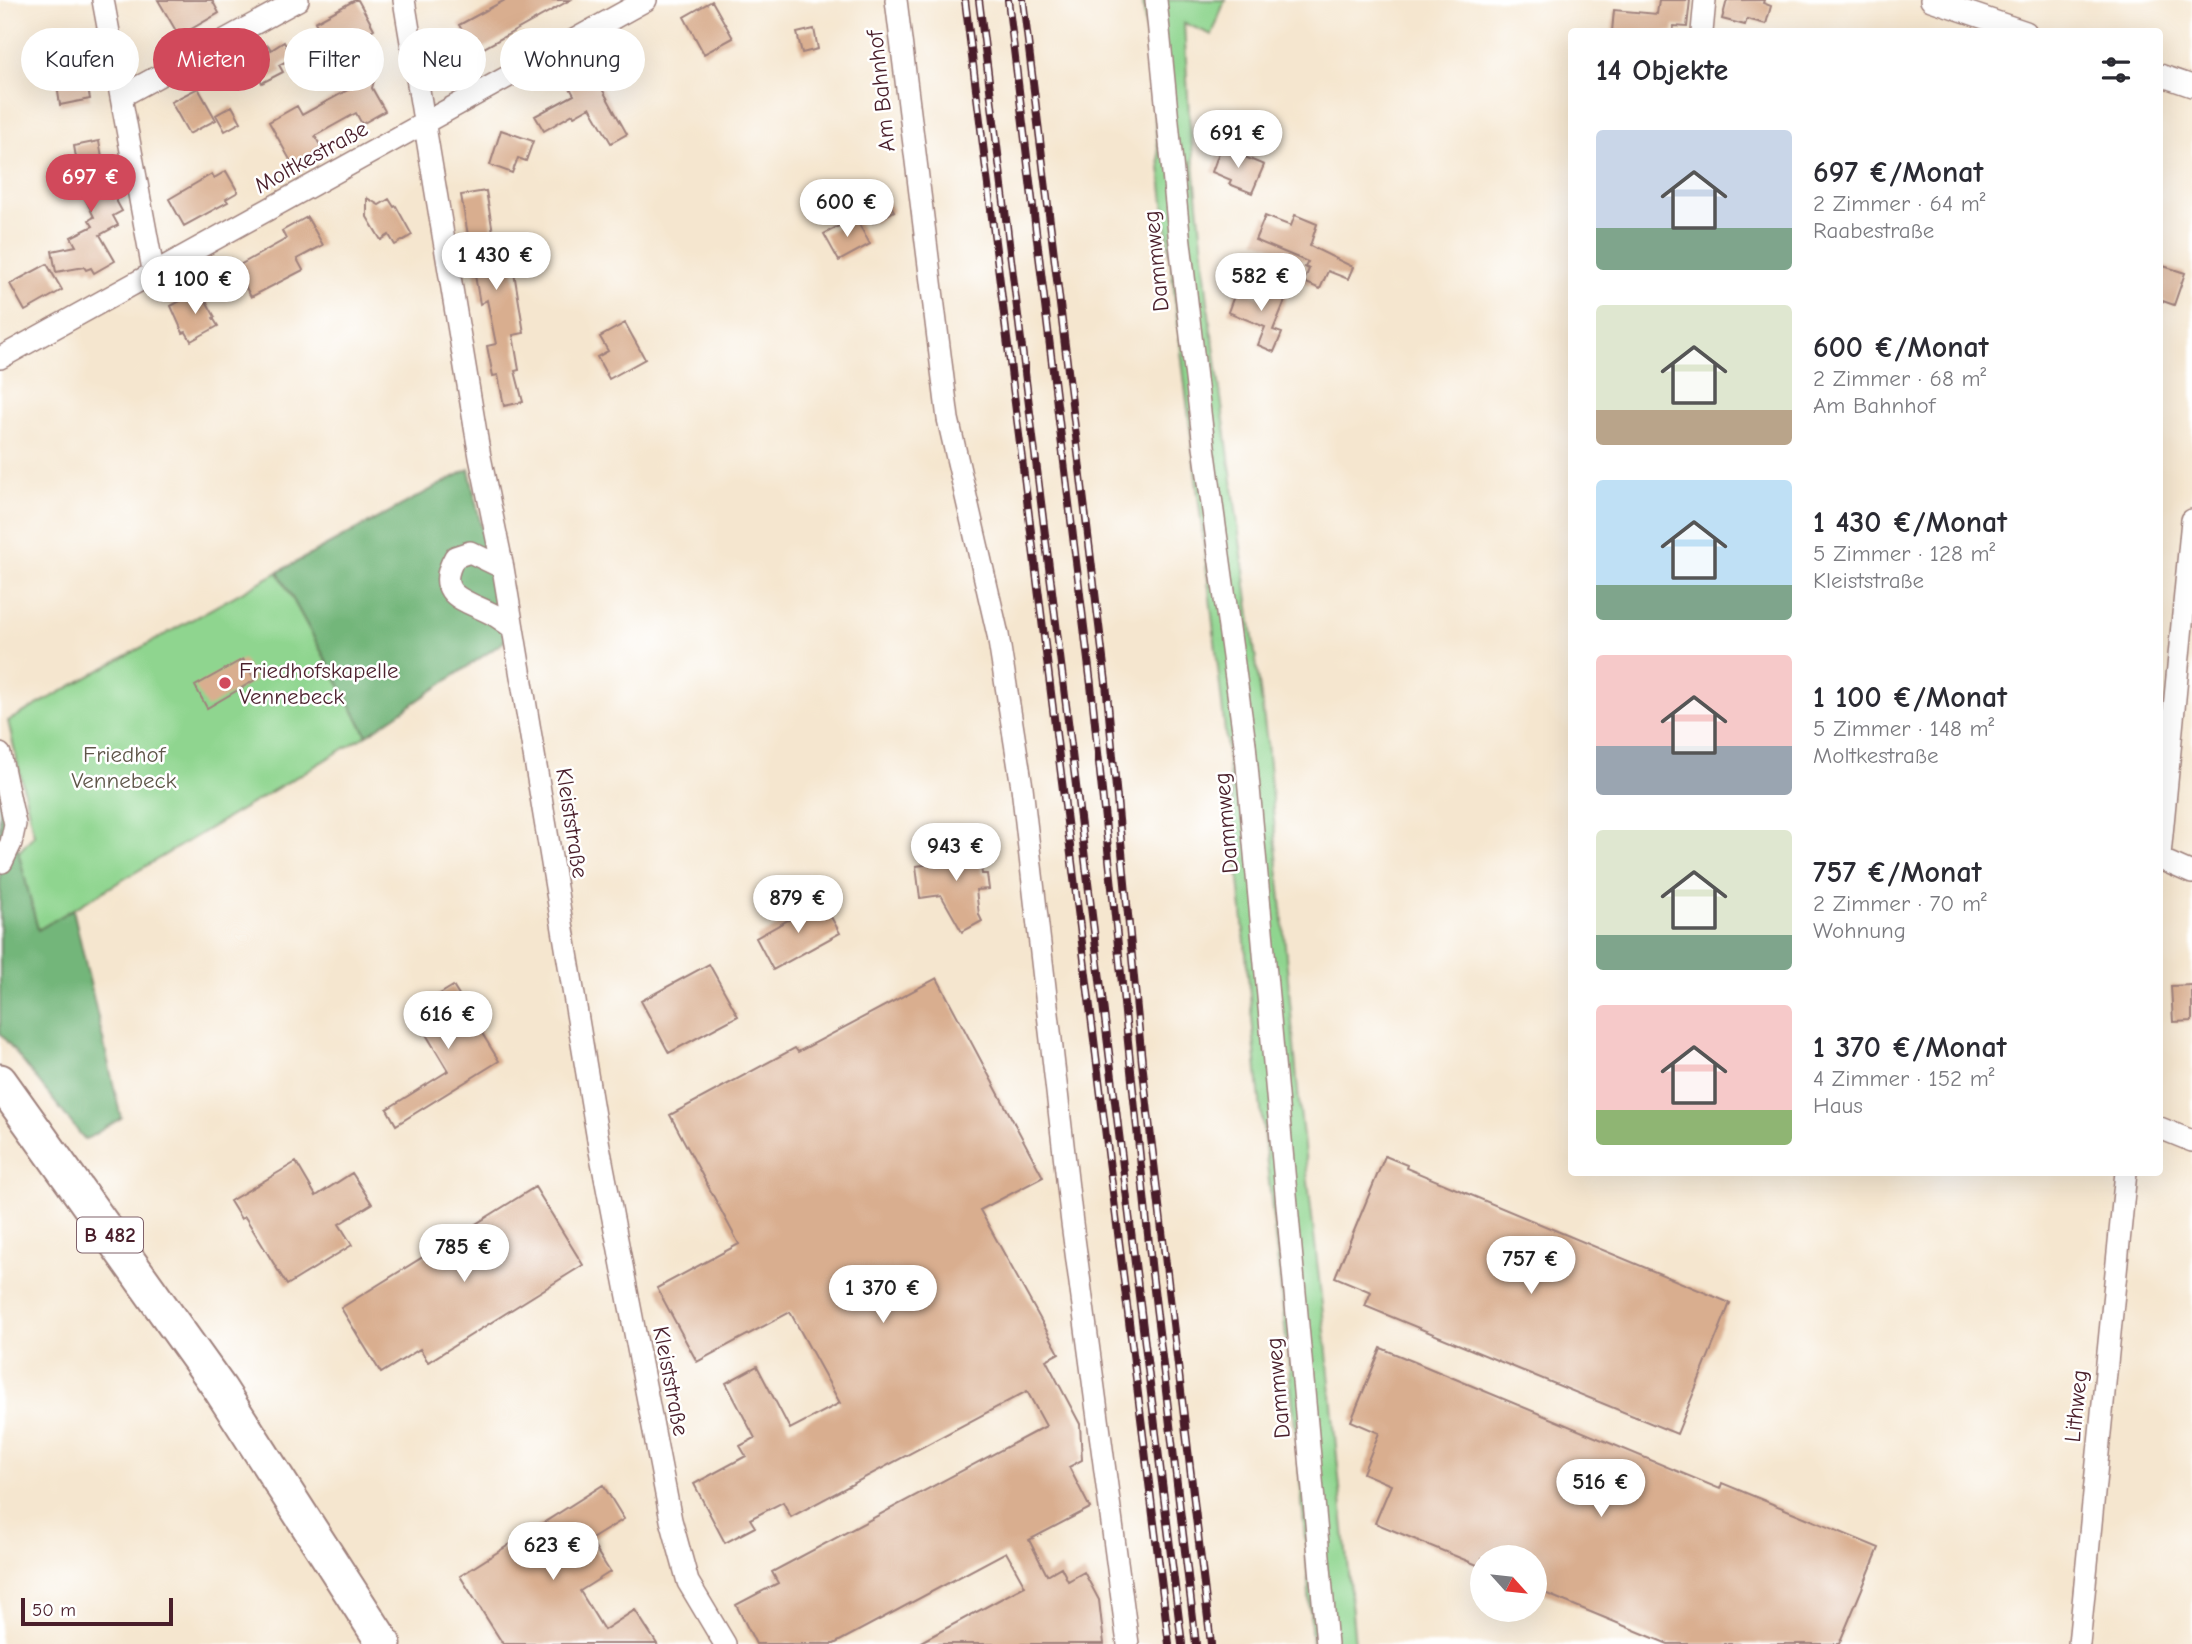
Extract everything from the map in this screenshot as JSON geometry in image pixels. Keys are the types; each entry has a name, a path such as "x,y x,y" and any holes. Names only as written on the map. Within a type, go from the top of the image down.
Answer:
{"main road":[{"name":"B 482","path":"0,1081 220,1389 383,1644"}],"street":[{"path":"103,0 154,275"},
{"path":"122,96 298,0"},
{"name":"Kleiststraße","path":"404,0 481,464 503,568 599,1146 671,1520 688,1581 725,1644"},
{"name":"Moltkestraße","path":"0,358 646,0"},
{"name":"Am Bahnhof","path":"896,0 948,419 998,635 1022,787 1072,1223 1128,1644"},
{"name":"Dammweg","path":"1156,0 1202,433 1245,744 1327,1644"},
{"path":"1702,28 1705,0"},
{"path":"1931,0 2014,28"},
{"path":"2163,76 2192,86"},
{"path":"2163,830 2187,611 2192,520"},
{"path":"503,568 470,552 455,557 448,570 449,588 458,599 495,615 513,628"},
{"path":"0,754 15,824 11,843 2,862"},
{"path":"2163,858 2192,873"},
{"path":"2163,1129 2192,1141"},
{"name":"Lithweg","path":"2079,1644 2126,1176"}],"green space":[{"path":"1143,0 1225,0 1212,35 1184,23 1189,115 1211,332 1267,743 1299,1102 1325,1332 1355,1644 1312,1644 1296,1433 1258,1082 1227,751"},
{"path":"469,469 505,641 367,735 278,572"},
{"name":"Friedhof Vennebeck","path":"278,572 367,735 38,930 17,854 34,835 8,721"},
{"path":"0,779 38,930 73,909 121,1118 85,1140 0,1033"}],"building":[{"path":"158,0 212,0 219,13 193,28 174,28"},
{"path":"358,0 373,28 319,28 315,22"},
{"path":"505,0 570,0 520,28 500,28 500,39 486,47 486,28 461,28 459,25"},
{"path":"1659,0 1690,0 1687,27 1612,28 1614,10 1657,14"},
{"path":"1727,0 1764,0 1763,3 1771,6 1766,24 1747,19 1745,25 1722,19"},
{"path":"712,1 733,38 704,54 684,17"},
{"path":"814,29 818,49 802,53 797,33"},
{"path":"284,42 284,62 279,65 283,72 270,79 270,48"},
{"path":"58,91 88,91 90,99 60,105"},
{"path":"192,91 200,91 216,120 189,134 171,102"},
{"path":"346,91 374,91 385,111 362,124 356,113 315,136 323,151 294,167 269,122 297,106 302,115"},
{"path":"572,91 603,91 627,134 611,143 590,107 544,131 535,116 574,95"},
{"path":"232,106 241,122 225,131 216,115"},
{"path":"501,130 533,141 526,161 518,158 512,173 490,165"},
{"path":"99,141 107,184 122,211 113,216 118,225 100,235 115,261 94,273 91,268 86,270 84,267 56,272 52,251 76,246 71,237 93,226 89,220 94,217 76,179 73,180 70,164 77,163 74,146"},
{"path":"1221,147 1264,165 1252,193 1229,184 1231,180 1212,172"},
{"path":"226,171 238,192 226,199 228,202 184,226 169,199 212,174 214,178"},
{"path":"486,191 494,238 508,236 524,333 513,335 519,370 515,371 523,402 504,406 498,375 493,376 487,346 496,344 487,300 480,304 461,195"},
{"path":"883,191 894,211 873,223 861,203"},
{"path":"367,198 379,205 389,199 394,207 396,206 412,235 395,245 389,235 381,240 367,217"},
{"path":"1295,215 1317,224 1310,246 1353,267 1348,279 1328,271 1320,289 1304,282 1309,269 1305,267 1308,262 1255,240 1265,216 1291,226"},
{"path":"307,217 323,245 297,259 303,270 251,297 241,278 223,289 212,270 231,259 236,267 286,239 282,231"},
{"path":"855,217 870,244 839,261 824,234"},
{"path":"47,264 62,290 25,311 10,284"},
{"path":"2163,266 2185,273 2174,305 2163,301"},
{"path":"1264,287 1287,296 1273,330 1282,333 1274,352 1258,345 1265,327 1228,312 1237,288 1260,298"},
{"path":"200,290 218,326 191,341 186,332 183,333 171,306"},
{"path":"625,323 645,359 609,379 597,357 608,351 600,337"},
{"name":"Friedhofskapelle Vennebeck","path":"243,659 255,680 207,708 195,686"},
{"path":"974,840 982,874 987,874 989,889 976,890 982,921 962,932 941,895 920,898 916,866 950,862 948,843"},
{"path":"822,901 840,933 773,970 756,938"},
{"path":"709,964 738,1016 669,1053 641,1001"},
{"path":"937,978 1043,1177 980,1210 1059,1353 1046,1360 1080,1424 1082,1460 1069,1467 1090,1508 1029,1540 1047,1575 1061,1567 1068,1581 1084,1572 1099,1600 1104,1644 917,1644 1025,1586 1006,1552 834,1644 756,1644 736,1605 778,1583 772,1572 1046,1426 1027,1391 791,1517 783,1502 750,1519 755,1527 725,1543 694,1484 746,1456 740,1446 755,1438 726,1383 757,1366 790,1429 840,1403 790,1312 697,1362 657,1288 739,1244 670,1115 795,1048 798,1052"},
{"path":"2192,985 2192,1021 2173,1022 2171,986"},
{"path":"453,986 499,1061 396,1125 387,1109 448,1071 412,1011"},
{"path":"1385,1156 1407,1165 1406,1168 1730,1303 1677,1434 1365,1306 1371,1292 1335,1277"},
{"path":"296,1162 316,1196 352,1173 372,1204 339,1224 352,1245 287,1285 245,1217 241,1219 230,1201"},
{"path":"535,1187 583,1265 428,1362 420,1349 381,1373 341,1308"},
{"path":"1381,1348 1720,1489 1722,1483 1879,1548 1839,1644 1668,1644 1547,1594 1547,1545 1470,1545 1470,1562 1375,1523 1391,1485 1363,1473 1379,1433 1351,1421"},
{"path":"603,1485 624,1519 590,1540 610,1572 580,1591 604,1630 635,1610 657,1644 503,1644 460,1576"}],"railway":[{"path":"965,0 1169,1644"},
{"path":"979,0 1182,1644"},
{"path":"1008,0 1091,685 1152,1273 1196,1644"},
{"path":"1023,0 1106,683 1142,1062 1211,1644"}],"place":[{"name":"Friedhofskapelle Vennebeck","path":"225,683"}]}
